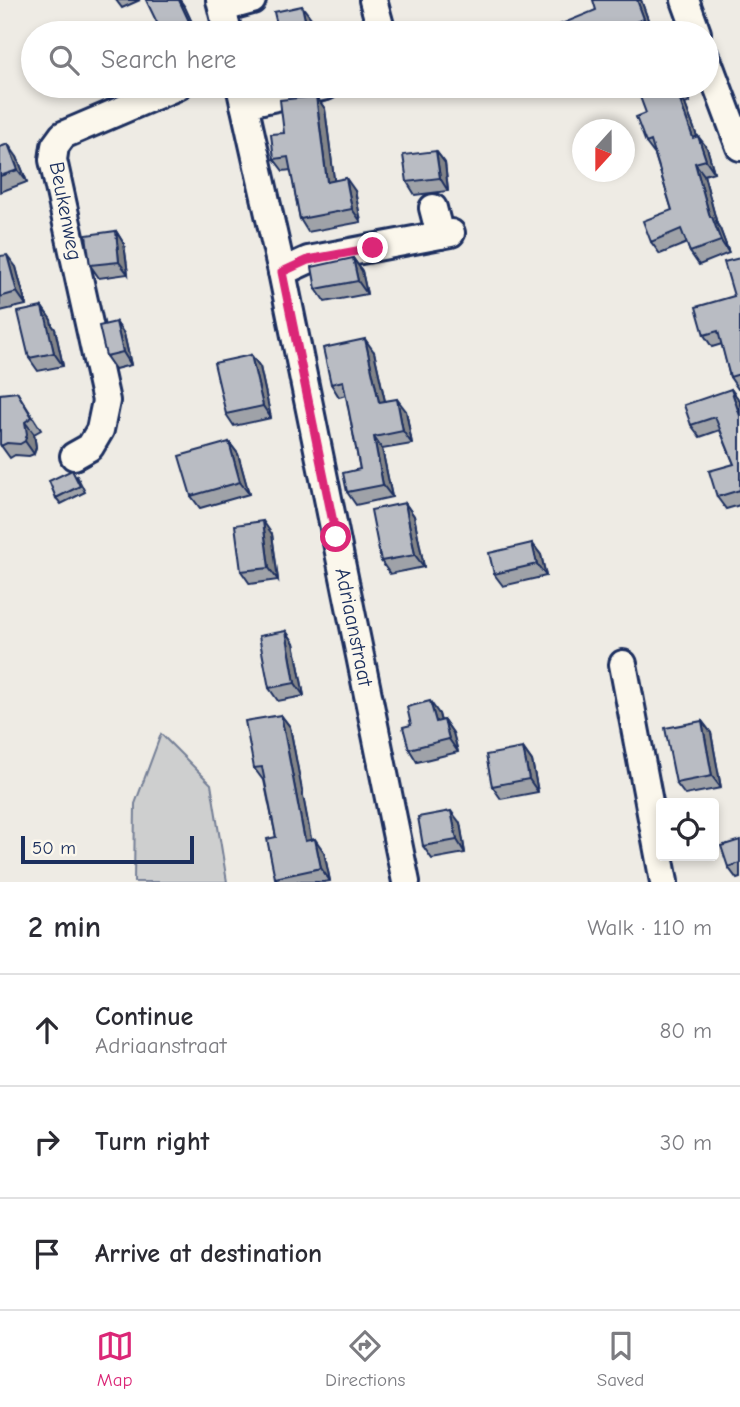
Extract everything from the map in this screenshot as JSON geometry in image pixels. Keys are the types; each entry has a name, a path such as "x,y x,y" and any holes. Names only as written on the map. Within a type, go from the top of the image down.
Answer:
{"street":[{"path":"224,14 252,0"},
{"path":"373,0 379,21"},
{"path":"685,0 693,21"},
{"path":"719,91 740,147"},
{"name":"Beukenweg","path":"74,456 90,447 100,430 106,401 53,160 55,146 63,135 150,98"},
{"name":"Adriaanstraat","path":"243,98 282,272 406,882"},
{"path":"282,272 308,260 445,234 433,208"},
{"path":"623,664 663,882"}],"shaded area":[{"path":"161,734 211,784 227,882 134,882 135,804"}],"building":[{"path":"146,0 179,0 189,21 156,21"},
{"path":"593,0 637,0 644,19 569,21 596,10"},
{"path":"302,6 305,21 276,21 274,12"},
{"path":"316,98 327,182 346,178 352,209 300,219 288,157 274,159 271,134 284,133 280,100"},
{"path":"640,98 679,98 693,138 698,136 706,160 695,163 710,217 721,241 690,252 681,229 651,242 643,221 672,210 651,141 646,143 636,117 646,113"},
{"path":"8,144 18,170 0,176 0,147"},
{"path":"436,151 440,178 407,182 403,155"},
{"path":"116,231 119,262 90,265 86,235"},
{"path":"7,255 17,292 0,297 0,256"},
{"path":"353,258 358,281 316,289 312,267"},
{"path":"740,258 740,374 730,377 718,331 704,335 696,307 734,296 724,262"},
{"path":"42,307 54,353 29,358 18,312"},
{"path":"116,322 123,352 106,356 99,326"},
{"path":"365,339 379,402 397,399 403,431 374,437 383,485 347,492 343,473 360,469 343,381 331,384 323,348"},
{"path":"251,355 263,406 226,414 214,363"},
{"path":"731,389 740,416 740,490 717,497 709,471 734,464 715,417 691,425 684,405"},
{"path":"17,392 32,417 25,422 25,441 1,446 0,394"},
{"path":"229,442 240,482 191,496 179,456"},
{"path":"72,470 80,486 56,498 49,481"},
{"path":"405,503 415,555 381,561 371,510"},
{"path":"263,521 269,568 241,571 235,525"},
{"path":"532,543 537,564 494,574 489,553"},
{"path":"286,631 295,683 269,688 259,636"},
{"path":"430,701 436,722 444,720 449,739 409,749 403,727 411,725 407,707"},
{"path":"281,715 305,841 315,839 321,868 275,878 267,839 276,837 262,767 254,768 245,721"},
{"path":"702,721 712,776 676,783 665,728"},
{"path":"523,748 529,779 492,786 486,755"},
{"path":"451,811 457,840 423,846 418,817"},
{"path":"740,840 740,863 728,867 721,846"}],"route":[{"path":"336,537 282,272 308,260 373,248"}]}
